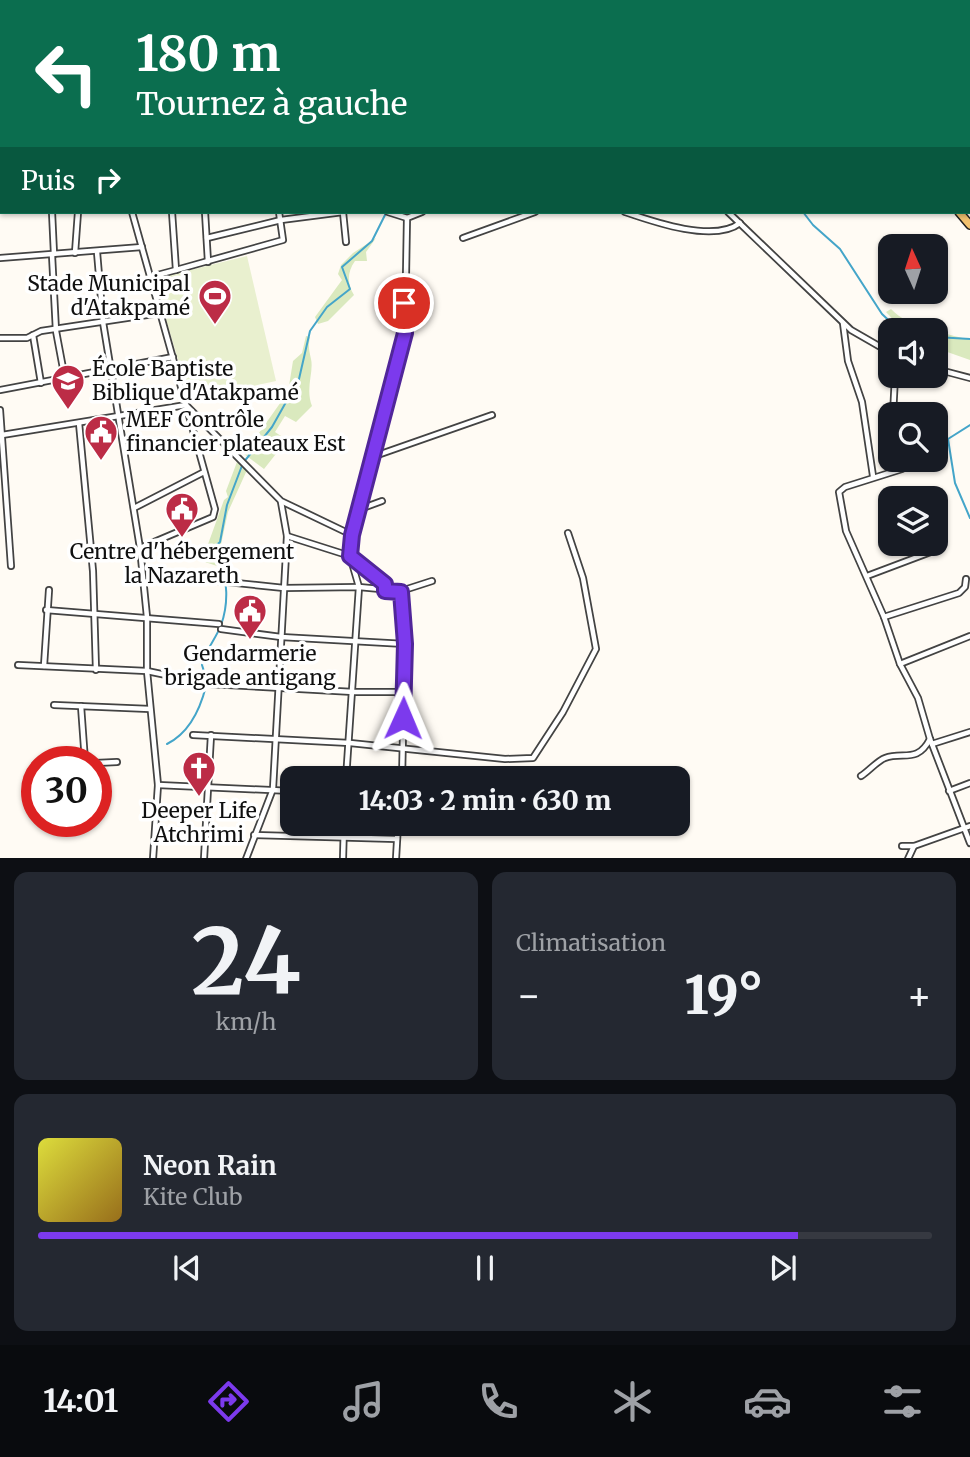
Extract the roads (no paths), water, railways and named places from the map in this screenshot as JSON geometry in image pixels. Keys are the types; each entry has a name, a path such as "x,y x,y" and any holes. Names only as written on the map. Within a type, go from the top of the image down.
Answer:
{"street":[{"path":"52,214 56,331 65,379"},
{"path":"75,253 78,214"},
{"path":"133,214 215,509 213,517 140,548"},
{"path":"172,214 176,270"},
{"path":"205,214 208,262"},
{"path":"150,277 283,240 280,214"},
{"path":"207,238 281,220 328,214"},
{"path":"343,214 346,242"},
{"path":"393,214 407,218 417,214"},
{"path":"463,238 529,214"},
{"path":"633,214 698,231 724,230 740,223"},
{"path":"730,214 843,323 878,345"},
{"path":"347,766 359,587 350,556 352,535 405,333 407,218"},
{"path":"0,258 142,247"},
{"path":"97,252 103,322 113,370 140,548 147,617 147,671 158,785 153,858"},
{"path":"0,338 27,338 41,331 56,331 160,313"},
{"path":"843,323 848,361 862,402 873,476"},
{"path":"33,335 41,383"},
{"path":"0,390 173,357"},
{"path":"948,372 970,378"},
{"path":"2,435 186,405"},
{"path":"186,405 281,501 352,535"},
{"path":"0,411 11,566"},
{"path":"373,457 492,415"},
{"path":"79,423 95,614 96,670"},
{"path":"134,508 204,472"},
{"path":"888,472 845,487 838,496 846,531 884,617 900,664 918,698 949,791 968,827 970,843"},
{"path":"246,858 273,789 286,536 281,501"},
{"path":"359,509 382,501"},
{"path":"192,735 350,743 505,759 533,758 564,712 596,649 583,578 568,533"},
{"path":"286,536 350,556 385,584 385,591"},
{"path":"867,576 922,556"},
{"path":"159,575 284,588 359,587 401,592 432,581"},
{"path":"884,617 959,593 965,587 965,579"},
{"path":"44,666 49,590"},
{"path":"401,592 405,644 402,766"},
{"path":"46,610 147,617 281,637 405,644"},
{"path":"900,664 970,636"},
{"path":"18,665 147,671 206,683 354,692 403,692"},
{"path":"54,705 150,709"},
{"path":"81,706 84,746"},
{"path":"861,776 884,758 907,758 931,742 970,732"},
{"path":"204,858 211,735"},
{"path":"112,762 117,762"},
{"path":"949,791 970,783"},
{"path":"158,785 280,790"},
{"path":"902,846 914,846 968,827"},
{"path":"254,835 397,839"},
{"path":"396,858 397,836"},
{"path":"343,838 343,858"},
{"path":"908,858 914,846"}],"waterway":[{"path":"207,681 202,665 221,625 226,592 222,568 218,561 211,560 206,554 220,542 227,505 243,463 272,427 299,379 310,331 327,307 350,289 342,267 372,241 386,214"},
{"path":"805,214 840,249 886,318"},
{"path":"948,338 970,339"},
{"path":"970,425 948,439 955,483 970,518"},
{"path":"167,744 182,734 192,720 206,686"}],"place":[{"name":"Stade Municipal d'Atakpamé","path":"215,326"},
{"name":"École Baptiste Biblique d'Atakpamé","path":"68,411"},
{"name":"MEF Contrôle financier plateaux Est","path":"101,462"},
{"name":"Centre d'hébergement la Nazareth","path":"182,539"},
{"name":"Gendarmerie brigade antigang","path":"250,641"},
{"name":"Deeper Life Atchrimi","path":"199,798"}]}
